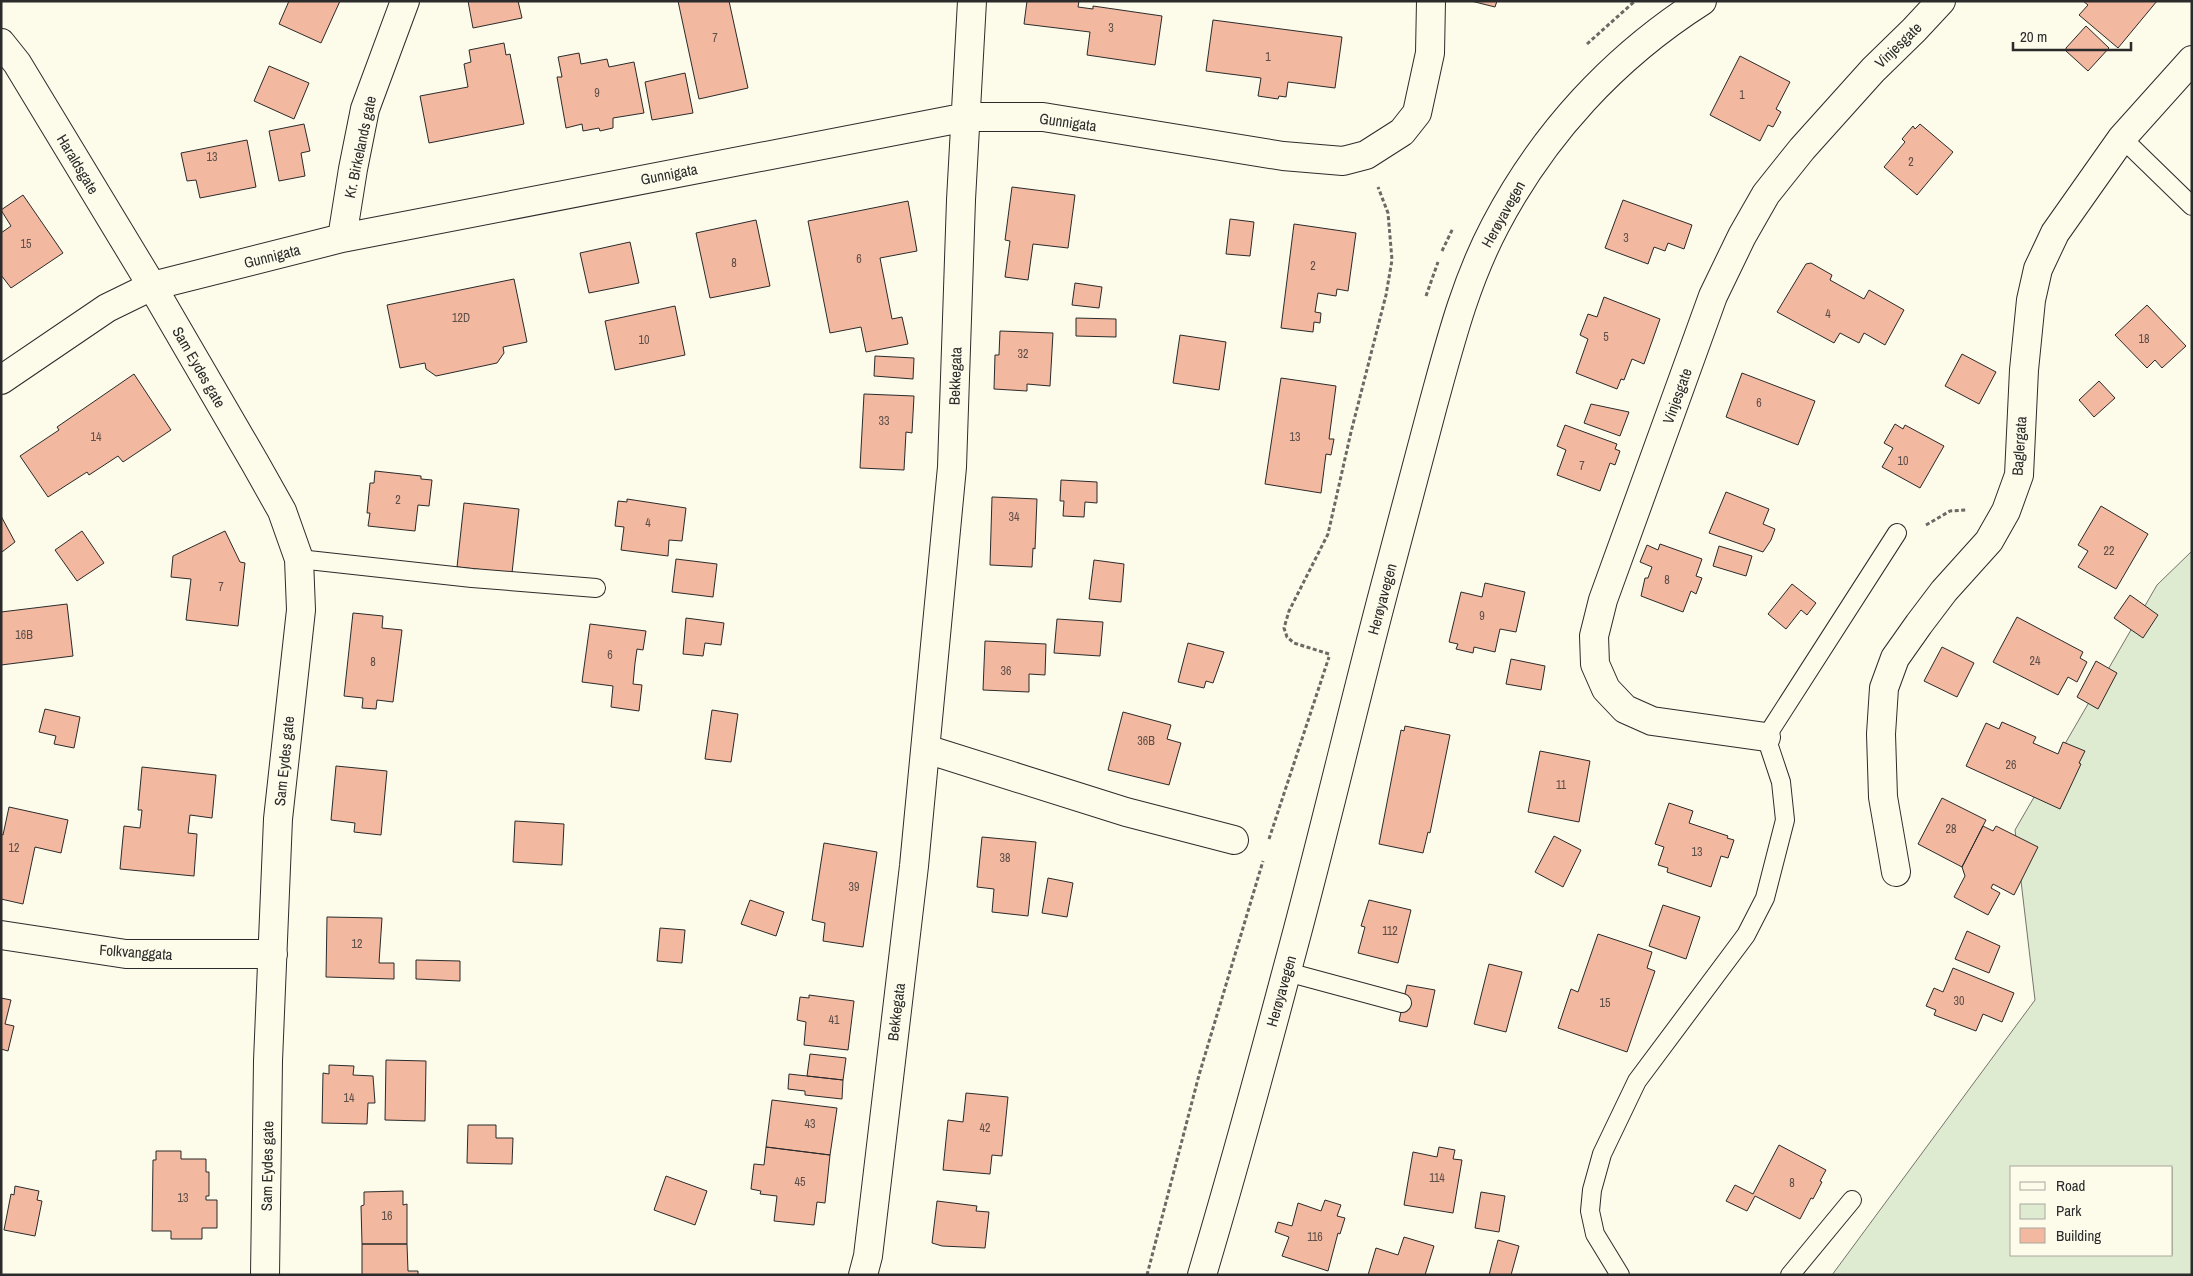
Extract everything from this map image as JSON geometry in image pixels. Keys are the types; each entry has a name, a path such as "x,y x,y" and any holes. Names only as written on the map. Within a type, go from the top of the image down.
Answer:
{"main road":[{"name":"Kr. Birkelands gate","path":"342,238 365,109 405,1"},
{"name":"Bekkegata","path":"863,1275 868,1256 926,749 952,467 961,200 972,1"},
{"name":"Gunnigata","path":"1,380 107,308 152,286 342,238 966,117 1043,117 1283,156 1343,161 1366,155 1402,132 1417,114 1430,53 1431,1"},
{"name":"Herøyavegen","path":"1202,1275 1287,972 1376,620 1451,338 1475,267 1519,184 1573,110 1640,44 1670,21 1702,1"},
{"name":"Vinjesgate","path":"1766,737 1652,721 1626,709 1606,690 1595,664 1594,636 1600,609 1713,296 1742,236 1766,194 1802,149 1873,70 1941,1"},
{"name":"Haraldsgate","path":"1,43 17,64 152,286"},
{"name":"Baglergata","path":"1896,872 1884,797 1881,734 1884,688 1896,658 1944,590 1989,541 2006,511 2018,475 2024,370 2031,300 2038,268 2055,233 2122,138 2192,60"},
{"name":"Sam Eydes gate","path":"152,286 282,511 299,559 301,610 278,819 268,1061 265,1275"},
{"path":"926,749 1126,812 1234,840"},
{"name":"Folkvanggata","path":"1,936 126,954 273,954"}],"lane":[{"path":"2122,138 2192,206"},
{"path":"1620,1275 1596,1234 1590,1211 1592,1190 1602,1154 1637,1080 1735,951 1746,935 1765,898 1785,820 1781,782 1766,737 1897,533"},
{"path":"299,559 472,578 596,588"},
{"path":"1287,972 1402,1003"},
{"path":"1790,1275 1852,1200"}],"path":[{"path":"1329,654 1294,643 1287,637 1284,628 1290,611 1328,534 1335,512 1351,432 1386,296 1392,260 1388,212 1366,155"},
{"path":"1924,526 1950,511 1970,510 1996,490 2012,494"}],"green space":[{"path":"2192,551 2192,1275 1832,1275 2035,1000 2015,830 2157,585"}],"building":[{"path":"289,1 340,1 321,43 279,24"},
{"path":"468,1 518,1 522,18 473,28"},
{"path":"678,1 729,1 748,88 699,99"},
{"path":"1027,1 1079,1 1078,7 1093,9 1093,6 1162,16 1155,65 1087,55 1090,32 1024,24"},
{"path":"1471,1 1497,1 1495,7"},
{"path":"2083,1 2157,1 2118,48 2079,15 2088,5"},
{"path":"1213,20 1342,37 1335,88 1288,82 1286,97 1279,96 1278,99 1258,96 1261,78 1206,71"},
{"path":"2086,26 2109,48 2088,71 2066,51 2066,48"},
{"path":"504,43 506,55 510,54 524,124 429,143 420,96 468,87 464,64 471,62 469,50"},
{"path":"579,53 581,64 607,59 609,67 634,62 644,113 613,118 613,128 600,131 599,128 583,131 582,124 566,128 557,77 562,77 558,57"},
{"path":"1740,56 1790,82 1776,109 1781,112 1773,127 1768,125 1760,141 1710,115"},
{"path":"269,66 309,83 294,119 254,101"},
{"path":"685,73 693,113 652,120 645,82"},
{"path":"304,124 310,151 301,153 305,176 279,181 269,131"},
{"path":"1920,124 1953,152 1917,195 1884,167 1905,142 1902,139 1913,126 1915,129"},
{"path":"247,140 256,187 200,198 196,180 187,181 181,153"},
{"path":"1012,187 1075,195 1068,248 1033,244 1028,280 1005,277 1010,241 1005,240"},
{"path":"23,195 63,253 11,288 1,275 1,233 11,226 1,210"},
{"path":"1623,200 1692,225 1684,249 1668,243 1665,251 1654,247 1648,264 1605,248"},
{"path":"908,201 917,251 880,258 892,319 902,317 908,344 866,352 861,327 830,333 808,221"},
{"path":"1230,219 1254,222 1250,256 1226,254"},
{"path":"756,220 770,286 710,298 696,233"},
{"path":"1294,224 1356,233 1348,291 1337,289 1336,296 1318,293 1315,312 1321,313 1320,323 1314,322 1313,332 1281,328"},
{"path":"630,242 639,283 589,293 580,253"},
{"path":"1811,263 1832,275 1830,280 1864,299 1869,290 1904,310 1885,345 1864,333 1859,343 1840,333 1834,343 1777,312 1806,264"},
{"path":"514,279 527,342 503,347 504,353 497,363 436,376 426,369 425,363 400,368 387,305"},
{"path":"1075,283 1102,287 1099,308 1072,305"},
{"path":"1604,297 1660,319 1644,364 1632,359 1624,380 1621,379 1617,389 1576,373 1588,339 1580,335 1588,314 1597,317"},
{"path":"2147,305 2186,346 2162,368 2155,360 2147,368 2115,335"},
{"path":"675,306 685,355 615,370 605,321"},
{"path":"1076,318 1116,319 1116,337 1076,336"},
{"path":"1000,331 1053,333 1050,386 1027,384 1027,391 994,389 995,355 999,355"},
{"path":"1180,335 1226,342 1219,390 1173,383"},
{"path":"1962,354 1996,372 1979,404 1945,386"},
{"path":"875,356 914,358 913,379 874,376"},
{"path":"1742,373 1815,401 1798,445 1726,417"},
{"path":"134,374 171,430 123,462 118,456 89,475 87,472 48,497 20,456 59,430 57,427"},
{"path":"1281,378 1336,386 1329,439 1334,439 1331,455 1326,454 1321,493 1265,484"},
{"path":"2099,381 2115,398 2094,417 2079,400"},
{"path":"864,394 914,396 912,433 906,432 904,470 860,468"},
{"path":"1591,404 1629,412 1620,436 1584,423"},
{"path":"1895,424 1903,429 1905,425 1944,446 1920,488 1882,467 1893,448 1884,443"},
{"path":"1565,425 1617,444 1615,449 1620,451 1615,465 1610,463 1600,491 1557,475 1566,450 1557,446"},
{"path":"375,471 421,476 421,479 432,480 429,506 418,505 415,531 368,526 370,513 367,513 370,483 374,483"},
{"path":"1061,480 1097,482 1097,503 1085,502 1084,517 1063,516 1064,501 1060,501"},
{"path":"1726,492 1769,509 1763,524 1775,529 1771,540 1763,552 1709,533"},
{"path":"992,497 1037,499 1035,549 1033,548 1032,567 990,565"},
{"path":"627,499 686,508 682,541 669,540 668,556 621,550 624,527 615,526 618,501 627,502"},
{"path":"464,503 519,509 512,573 457,567"},
{"path":"2101,506 2148,534 2116,589 2078,567 2088,551 2078,545"},
{"path":"1,516 15,542 2,552 1,551"},
{"path":"82,531 104,563 77,581 55,550"},
{"path":"225,531 240,562 245,563 238,626 186,620 191,579 171,577 173,556"},
{"path":"1660,544 1702,559 1696,576 1702,578 1696,594 1691,591 1683,612 1641,596 1645,578 1648,578 1652,567 1640,562 1647,545 1658,550"},
{"path":"1719,546 1752,556 1746,576 1713,566"},
{"path":"676,559 717,564 713,597 672,592"},
{"path":"1094,560 1124,564 1121,602 1089,599"},
{"path":"1485,583 1525,592 1516,632 1500,629 1495,652 1474,647 1473,653 1456,649 1458,644 1449,642 1461,592 1482,597"},
{"path":"1792,584 1816,603 1807,615 1801,610 1786,629 1768,614"},
{"path":"2130,595 2158,615 2143,638 2114,618"},
{"path":"67,604 73,656 1,665 1,612"},
{"path":"353,613 383,616 382,628 402,630 393,702 377,700 376,709 362,708 363,698 344,696"},
{"path":"2017,617 2083,652 2080,658 2087,662 2077,682 2068,677 2058,695 1993,662"},
{"path":"686,618 724,623 721,645 705,643 703,656 683,654"},
{"path":"1057,619 1103,622 1100,656 1054,653"},
{"path":"590,624 646,631 643,650 637,649 633,684 642,685 639,711 611,707 613,686 582,682"},
{"path":"985,641 1046,644 1045,675 1029,674 1029,692 983,690"},
{"path":"1188,643 1224,652 1213,683 1206,681 1204,688 1178,682"},
{"path":"1942,647 1974,663 1957,697 1924,681"},
{"path":"1511,659 1545,666 1541,690 1506,684"},
{"path":"2096,661 2117,673 2098,709 2077,697"},
{"path":"45,709 80,717 74,748 54,744 56,736 39,732"},
{"path":"712,710 738,714 731,762 705,759"},
{"path":"1123,712 1171,725 1167,739 1181,743 1169,785 1108,770"},
{"path":"2002,722 2036,737 2033,743 2058,754 2063,742 2085,751 2060,809 1966,766 1986,723 1999,729"},
{"path":"1405,726 1450,735 1430,833 1428,832 1423,853 1379,844 1401,730 1404,731"},
{"path":"1540,751 1590,761 1579,822 1528,812"},
{"path":"336,766 387,771 381,835 354,832 355,823 331,820"},
{"path":"142,767 216,775 212,818 190,815 188,833 197,834 194,876 120,869 124,826 140,828 142,810 138,810"},
{"path":"1942,798 1986,820 1962,867 1918,844"},
{"path":"1669,803 1693,811 1689,823 1728,836 1727,838 1734,840 1728,858 1721,856 1711,887 1667,872 1668,868 1658,865 1664,847 1655,844"},
{"path":"9,807 68,820 61,853 35,847 23,904 1,899 1,834 3,835"},
{"path":"515,821 564,824 562,865 513,862"},
{"path":"1983,826 1993,831 1996,826 2038,847 2014,895 1993,884 1991,888 2000,893 1988,915 1954,897 1965,876 1962,867"},
{"path":"1554,836 1581,850 1563,887 1535,872"},
{"path":"982,837 1036,842 1028,916 992,912 994,889 977,887"},
{"path":"824,843 877,852 863,947 823,941 825,923 812,920"},
{"path":"1048,878 1073,883 1067,917 1042,913"},
{"path":"750,900 784,912 776,936 741,924"},
{"path":"1369,900 1411,910 1398,963 1358,953 1365,927 1361,926"},
{"path":"1663,905 1700,917 1686,959 1649,946"},
{"path":"327,917 382,918 379,963 394,963 394,979 326,977"},
{"path":"660,928 685,930 682,963 657,961"},
{"path":"1967,931 2000,946 1989,973 1955,959"},
{"path":"1598,934 1652,952 1647,968 1655,971 1627,1052 1558,1028 1571,989 1578,992"},
{"path":"416,960 460,961 460,981 416,979"},
{"path":"1489,964 1522,972 1506,1032 1474,1024"},
{"path":"1953,968 2014,993 2002,1022 1983,1014 1976,1031 1934,1015 1936,1010 1926,1006 1934,988 1943,992"},
{"path":"1407,985 1435,990 1427,1027 1399,1021"},
{"path":"809,995 854,1001 848,1050 804,1045 806,1022 797,1020 800,997 809,998"},
{"path":"1,998 11,1000 5,1024 14,1026 8,1051 1,1049"},
{"path":"810,1054 846,1058 843,1080 807,1076"},
{"path":"386,1060 426,1061 425,1121 385,1120"},
{"path":"329,1065 354,1066 353,1075 373,1076 375,1103 368,1103 367,1124 322,1123 323,1073 329,1074"},
{"path":"789,1074 843,1080 842,1099 805,1095 805,1091 788,1089"},
{"path":"966,1093 1008,1097 1002,1156 992,1155 990,1174 943,1170 948,1120 963,1122"},
{"path":"772,1100 837,1108 830,1155 766,1147"},
{"path":"468,1125 496,1125 496,1138 513,1138 512,1164 467,1163"},
{"path":"1779,1145 1826,1170 1813,1199 1811,1198 1800,1219 1755,1196 1747,1211 1726,1201 1735,1185 1753,1194"},
{"path":"766,1147 830,1155 825,1203 817,1202 814,1225 774,1221 777,1196 760,1194 761,1191 751,1189 754,1164 764,1165"},
{"path":"1439,1147 1455,1150 1453,1159 1462,1160 1453,1213 1404,1205 1413,1152 1437,1157"},
{"path":"156,1151 181,1151 181,1159 206,1159 206,1172 209,1172 209,1196 206,1196 206,1200 217,1200 217,1228 202,1228 202,1239 171,1239 171,1231 152,1231 153,1160 156,1160"},
{"path":"666,1176 707,1191 695,1225 654,1210"},
{"path":"15,1186 39,1191 37,1200 42,1201 35,1236 4,1230 11,1194 14,1195"},
{"path":"403,1191 403,1205 407,1204 407,1244 362,1244 361,1206 364,1205 364,1192"},
{"path":"1481,1192 1505,1196 1499,1232 1475,1228"},
{"path":"1325,1200 1341,1205 1337,1216 1345,1218 1340,1234 1338,1233 1328,1271 1282,1256 1289,1237 1275,1232 1278,1222 1292,1226 1298,1203 1321,1211"},
{"path":"937,1201 977,1206 976,1211 989,1212 985,1248 942,1246 932,1243"},
{"path":"1404,1237 1434,1246 1425,1275 1368,1275 1376,1248 1398,1255"},
{"path":"1498,1240 1519,1246 1511,1275 1489,1275"},
{"path":"362,1244 407,1244 408,1271 418,1271 418,1275 362,1275"}]}
